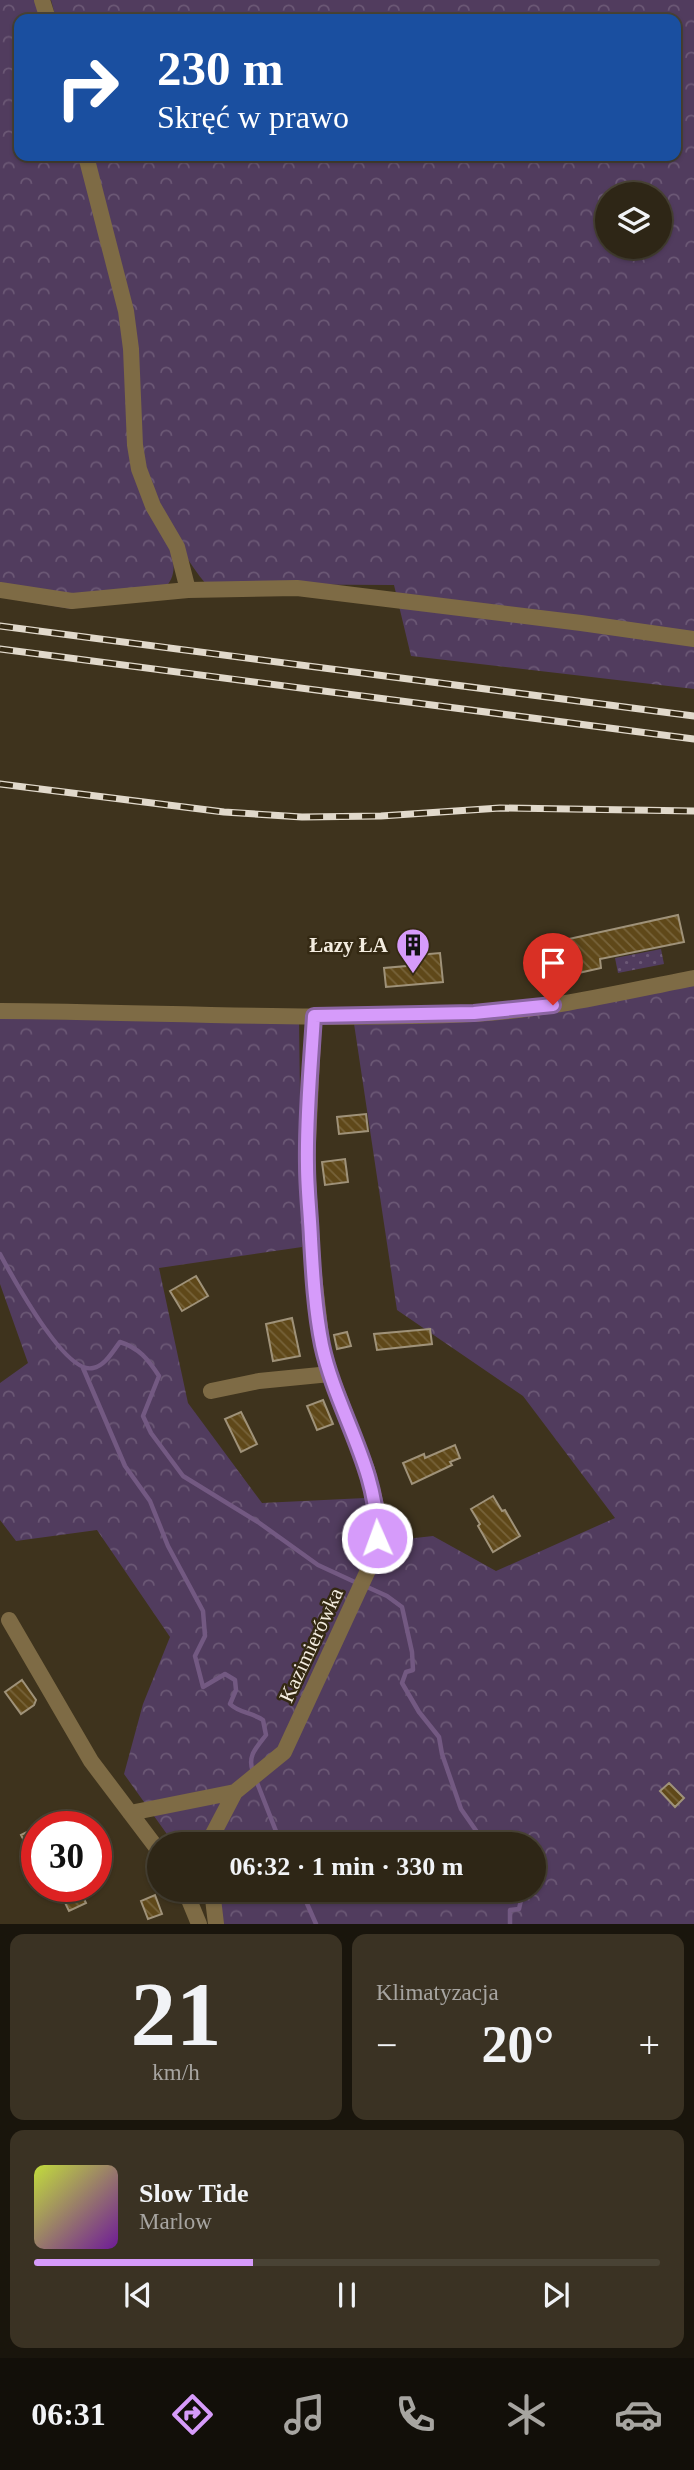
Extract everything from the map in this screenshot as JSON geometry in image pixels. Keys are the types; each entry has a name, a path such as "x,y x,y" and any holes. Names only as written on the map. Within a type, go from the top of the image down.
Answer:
{"street":[{"path":"87,161 125,312 131,349 135,445 139,469 153,506 177,547 188,590"},
{"path":"0,590 72,601 188,590 297,588 694,639"},
{"path":"0,1011 314,1016 474,1013 553,1005 694,978"},
{"name":"Kazimierówka","path":"213,1832 241,1787 284,1752 367,1574 377,1538 376,1503 367,1470 330,1374 322,1345 313,1267 307,1163 314,1016"},
{"path":"211,1391 259,1381 330,1374"},
{"path":"9,1620 91,1761 147,1835"},
{"name":"Kazimierówka","path":"130,1813 241,1787"},
{"path":"190,1902 199,1924"},
{"path":"213,1902 216,1924"}],"green space":[{"path":"0,0 36,0 40,14 14,14 14,161 81,161 123,325 131,455 173,554 173,572 166,587 71,609 0,597"},
{"path":"51,0 694,0 694,689 411,656 394,585 206,584 172,532 147,475 93,161 681,161 681,14 55,14"},
{"path":"661,949 664,964 618,973 615,958"},
{"path":"694,984 694,1924 218,1924 209,1902 546,1902 546,1832 165,1832 124,1774 143,1704 170,1637 97,1530 16,1541 0,1520 0,1383 28,1363 0,1284 0,1019 299,1020 302,1247 159,1268 188,1403 262,1503 365,1498 385,1509 397,1540 433,1536 496,1571 615,1518 523,1396 397,1310 353,1017 470,1022"}],"building":[{"path":"678,915 684,942 600,959 601,968 574,974 573,968 542,975 537,946"},
{"name":"Łazy ŁA","path":"440,953 443,982 386,987 384,968 418,965 418,955"},
{"path":"366,1114 368,1131 339,1134 337,1117"},
{"path":"345,1159 348,1182 325,1185 322,1162"},
{"path":"196,1276 208,1296 182,1311 170,1291"},
{"path":"292,1318 300,1356 273,1361 266,1324"},
{"path":"430,1329 432,1344 377,1350 374,1334"},
{"path":"347,1332 351,1346 337,1349 334,1335"},
{"path":"323,1400 333,1424 317,1430 307,1406"},
{"path":"241,1412 257,1444 241,1452 225,1419"},
{"path":"455,1445 460,1458 450,1462 452,1465 412,1484 403,1463 424,1454 425,1458"},
{"path":"493,1496 502,1511 505,1510 520,1536 493,1552 471,1509"},
{"path":"22,1680 36,1700 34,1705 21,1714 5,1692"},
{"path":"669,1783 684,1798 675,1807 660,1791"},
{"path":"147,1898 147,1902 158,1902 162,1914 148,1919 141,1901"},
{"path":"65,1902 86,1902 86,1903 69,1911"}],"waterway":[{"path":"0,1254 40,1322 54,1341 81,1366 93,1368 101,1364 120,1342 133,1347 147,1359 159,1376 143,1416 151,1433 183,1476 258,1522 318,1565 357,1583"},
{"path":"83,1368 125,1466 150,1501 168,1546 203,1611 205,1636 195,1656 203,1687 225,1674 235,1680 236,1690 230,1704 263,1720 266,1735 252,1757 253,1772"},
{"path":"365,1586 387,1596 402,1607 412,1652 413,1670 406,1672 402,1683 419,1712 439,1737 461,1809 477,1832"},
{"path":"256,1780 276,1832"},
{"path":"306,1902 316,1924"},
{"path":"510,1924 510,1910 519,1909 521,1902"}],"railway":[{"path":"0,626 694,716"},
{"path":"0,649 694,739"},
{"path":"0,784 224,812 302,817 381,816 500,808 694,811"}],"place":[{"name":"Łazy ŁA","path":"413,975"}],"route":[{"path":"377,1538 378,1513 374,1492 330,1374 318,1317 307,1163 314,1016 474,1013 553,1005"}]}
